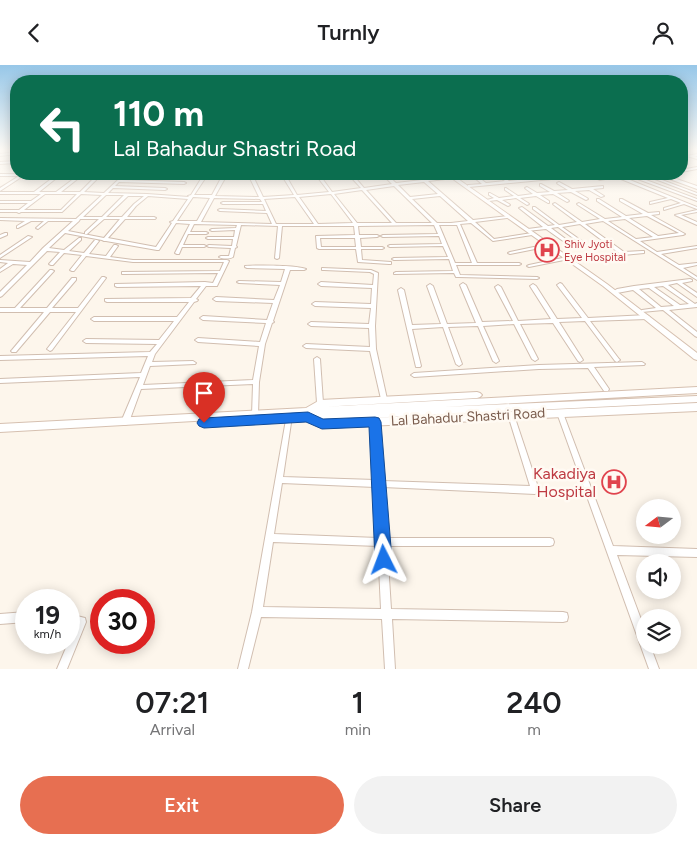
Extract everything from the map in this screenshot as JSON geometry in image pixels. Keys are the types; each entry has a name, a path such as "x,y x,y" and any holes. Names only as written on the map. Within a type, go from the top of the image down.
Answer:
{"main road":[{"path":"457,180 570,259 697,352"},
{"path":"459,180 489,197 509,217"},
{"path":"674,180 697,188"},
{"path":"530,232 617,291 697,357"},
{"path":"308,414 320,403 697,385"},
{"path":"336,413 697,390"},
{"path":"308,414 697,399"},
{"name":"Lal Bahadur Shastri Road","path":"0,434 308,414 322,424 697,407"},
{"path":"0,428 255,415 289,415"}],"street":[{"path":"0,192 17,180"},
{"path":"35,193 52,180"},
{"path":"57,193 74,180"},
{"path":"38,228 62,211 94,180"},
{"path":"66,232 157,249 172,222 202,180"},
{"path":"198,223 222,180"},
{"path":"253,180 277,225 277,258"},
{"path":"287,180 316,224"},
{"path":"321,180 356,225 360,261 450,258"},
{"path":"355,180 395,224"},
{"path":"391,180 436,224 458,277 537,277"},
{"path":"0,192 261,197 331,193 429,180"},
{"path":"480,180 485,184"},
{"path":"469,186 530,180"},
{"path":"498,199 604,186 592,180"},
{"path":"626,180 684,203 696,211"},
{"path":"645,180 697,200"},
{"path":"660,180 697,194"},
{"path":"0,295 45,249 66,232 118,181 184,183"},
{"path":"133,195 148,181"},
{"path":"425,181 493,240 559,226 658,213"},
{"path":"559,183 586,199"},
{"path":"572,184 582,189"},
{"path":"541,185 567,201"},
{"path":"653,191 674,185"},
{"path":"112,187 165,189"},
{"path":"527,188 548,202"},
{"path":"589,188 602,196"},
{"path":"506,189 527,204"},
{"path":"12,219 44,193"},
{"path":"87,233 127,195"},
{"path":"104,239 122,218 147,195"},
{"path":"409,198 441,195"},
{"path":"489,197 498,199 508,205"},
{"path":"651,203 671,198"},
{"path":"598,200 657,237"},
{"path":"621,200 683,234"},
{"path":"0,202 32,202"},
{"path":"223,203 264,203"},
{"path":"665,209 684,203"},
{"path":"555,204 623,254"},
{"path":"579,204 697,279"},
{"path":"521,208 574,247"},
{"path":"534,208 584,245"},
{"path":"220,210 269,212"},
{"path":"0,211 62,211"},
{"path":"696,211 677,215 697,224"},
{"path":"212,230 277,225 436,224 509,217"},
{"path":"0,219 154,218"},
{"path":"18,227 29,220"},
{"path":"172,222 239,227"},
{"path":"177,253 192,223"},
{"path":"458,223 475,264"},
{"path":"203,257 231,257 239,227"},
{"path":"187,233 236,238"},
{"path":"636,240 689,234"},
{"path":"383,236 440,235"},
{"path":"377,236 318,237 319,248 382,248"},
{"path":"0,259 30,237"},
{"path":"51,265 79,239"},
{"path":"72,270 97,241"},
{"path":"390,247 445,245"},
{"path":"510,253 548,245"},
{"path":"107,257 116,246"},
{"path":"181,246 235,247"},
{"path":"656,253 697,247"},
{"path":"45,249 107,257 227,261 215,285 117,285"},
{"path":"529,266 570,259 642,252"},
{"path":"0,259 32,263"},
{"path":"0,271 12,262"},
{"path":"452,264 518,264"},
{"path":"678,267 697,264"},
{"path":"247,267 304,269"},
{"path":"255,415 256,382 262,344 288,268"},
{"path":"324,269 375,272 372,326 373,349 384,399"},
{"path":"16,310 52,271"},
{"path":"396,273 455,272"},
{"path":"124,273 222,273"},
{"path":"50,349 104,278"},
{"path":"14,351 74,279"},
{"path":"617,291 690,280"},
{"path":"239,282 284,284"},
{"path":"678,282 697,295"},
{"path":"125,422 152,354 195,300 205,284"},
{"path":"664,284 694,306"},
{"path":"321,285 374,287"},
{"path":"463,285 496,361"},
{"path":"560,285 617,359"},
{"path":"430,286 459,364"},
{"path":"533,286 580,360"},
{"path":"650,286 679,307"},
{"path":"498,287 535,359"},
{"path":"634,288 697,335"},
{"path":"401,290 418,366"},
{"path":"216,299 277,302"},
{"path":"107,300 195,300"},
{"path":"315,303 373,306"},
{"path":"410,327 586,320 645,314 662,309 694,306"},
{"path":"0,310 79,311"},
{"path":"203,318 271,322"},
{"path":"94,319 179,319"},
{"path":"311,324 372,326"},
{"path":"198,340 262,344"},
{"path":"86,341 161,342"},
{"path":"306,346 373,349"},
{"path":"0,358 152,354"},
{"path":"317,359 320,403"},
{"path":"148,364 193,363"},
{"path":"414,375 589,365 642,364"},
{"path":"589,365 606,389"},
{"path":"0,381 144,375"},
{"path":"139,387 256,382"},
{"path":"560,413 636,620"},
{"path":"243,669 257,612 289,415"},
{"path":"279,480 534,490 511,415"},
{"path":"375,422 390,669"},
{"path":"270,538 383,542 550,542"},
{"path":"610,550 697,553"},
{"path":"257,612 563,617"},
{"path":"0,619 15,618"},
{"path":"62,669 68,654"},
{"path":"649,654 654,669"}],"place":[{"name":"Shiv Jyoti Eye Hospital","path":"547,250"},
{"name":"Kakadiya Hospital","path":"614,482"}],"route":[{"path":"204,423 308,417 322,424 375,422 384,560"}]}
